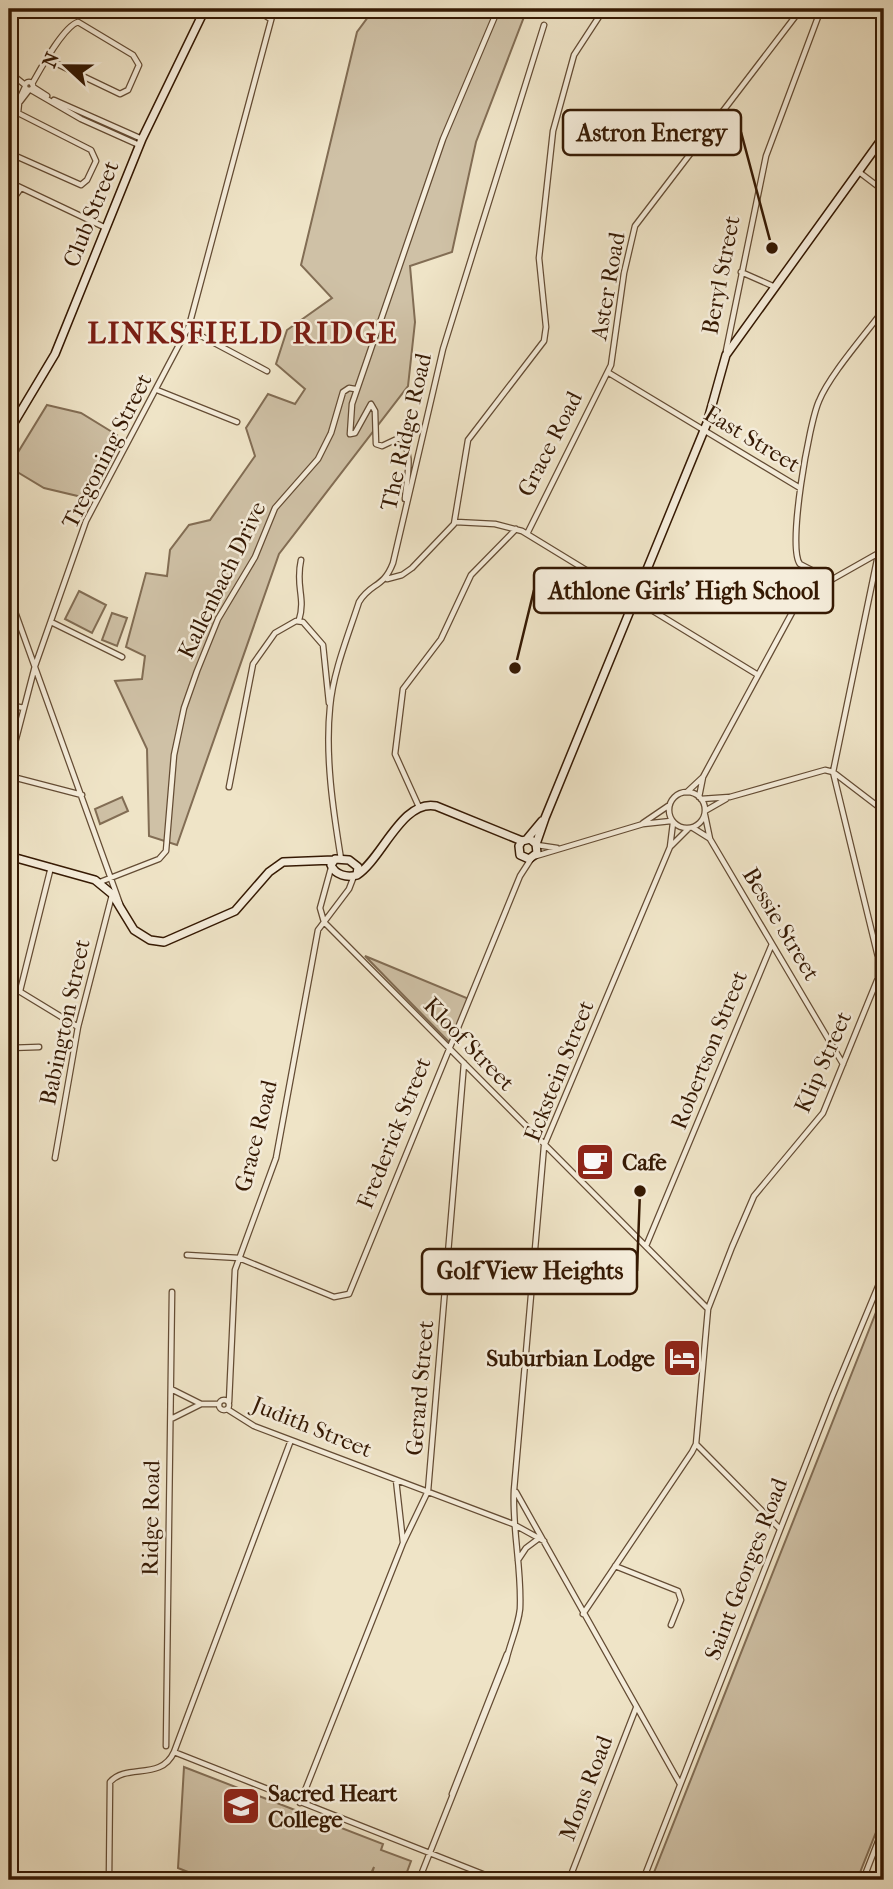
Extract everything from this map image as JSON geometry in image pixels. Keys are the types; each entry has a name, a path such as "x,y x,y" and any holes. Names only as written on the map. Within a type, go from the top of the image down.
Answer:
{"main road":[{"name":"Club Street","path":"9,431 55,354 141,142 205,9"},
{"path":"726,355 884,136"},
{"name":"Beryl Street","path":"704,431 726,355"},
{"path":"499,833 530,857 704,431"},
{"path":"335,862 341,875 355,875 373,859 408,814 419,807 436,806 499,833 537,844"},
{"path":"518,850 545,818"},
{"path":"9,856 100,883 112,894 134,930 159,942 173,940 235,911 280,863 305,859 335,862 373,859"},
{"path":"349,860 358,866 355,875"}],"street":[{"path":"255,9 269,18"},
{"name":"Tregoning Street","path":"9,766 35,666 89,515 188,329 269,18 274,9"},
{"name":"Kallenbach Drive","path":"100,883 159,859 166,851 174,755 187,698 218,619 255,556 278,502 318,459 331,433 342,392 355,389 439,150 468,73 498,9"},
{"path":"330,708 359,602 366,593 387,579 402,575 412,568 456,522 463,455 468,440 545,337 539,258 554,128 574,55 604,9"},
{"name":"Aster Road","path":"609,373 624,273 635,226 801,9"},
{"name":"Beryl Street","path":"726,355 741,272 772,138 821,9"},
{"path":"9,108 19,100 68,28 78,22 133,55 139,65 128,90 120,94 47,59"},
{"name":"The Ridge Road","path":"387,579 448,331 544,25"},
{"path":"9,72 82,119 141,142"},
{"path":"9,153 77,184 85,182 96,161 91,150 18,113 19,103 29,86"},
{"path":"859,172 884,191"},
{"path":"9,182 106,228"},
{"path":"9,205 21,188"},
{"path":"741,272 775,287"},
{"path":"800,488 820,399 884,309"},
{"path":"188,329 267,370"},
{"name":"East Street","path":"609,373 800,488 795,555 800,564 814,572"},
{"name":"Grace Road","path":"527,534 609,373"},
{"path":"355,389 349,434 355,433 371,404 375,411 376,444 382,446 399,438 406,445 405,514"},
{"path":"157,390 237,422"},
{"path":"456,522 516,529 527,534 758,675"},
{"path":"419,807 395,754 403,689 441,639 471,575 516,529"},
{"path":"643,824 669,806 675,796 687,792 703,777 814,572 833,580 884,550"},
{"name":"Klip Street","path":"583,1614 696,1444 708,1309 750,1203 818,1120 844,1064 880,971 833,772 878,555"},
{"path":"229,787 253,664 275,633 299,620 303,605 297,581 301,560"},
{"path":"9,595 123,912"},
{"path":"299,620 324,645 330,708 330,754 337,842 335,862 320,914 324,922"},
{"path":"51,622 122,657"},
{"path":"9,705 24,708"},
{"path":"687,792 700,798 730,797 818,771 833,772 884,811"},
{"path":"9,776 82,795"},
{"path":"703,777 700,798 705,813"},
{"path":"530,857 643,824 672,822 690,828 705,813 730,797"},
{"path":"669,806 672,822"},
{"name":"Bessie Street","path":"705,813 710,839 844,1064"},
{"name":"Eckstein Street","path":"419,1880 482,1711 507,1654 520,1608 513,1524 514,1490 544,1146 670,847 672,822"},
{"name":"Bessie Street","path":"690,828 710,839"},
{"name":"Eckstein Street","path":"670,847 690,828"},
{"path":"537,844 558,848"},
{"name":"Frederick Street","path":"239,1258 334,1297 349,1294 449,1047 530,857"},
{"name":"Frederick Street","path":"520,876 530,857"},
{"path":"20,992 51,867"},
{"path":"317,930 349,889 355,875"},
{"name":"Babington Street","path":"55,1158 78,1027 112,894"},
{"name":"Grace Road","path":"227,1409 233,1280 276,1158 320,914"},
{"name":"Kloof Street","path":"324,922 708,1309"},
{"name":"Robertson Street","path":"646,1247 772,944"},
{"path":"9,985 78,1027"},
{"path":"9,1048 39,1047"},
{"name":"Gerard Street","path":"300,1802 403,1543 428,1491 464,1063"},
{"path":"187,1255 239,1258"},
{"name":"Saint Georges Road","path":"643,1880 884,1272"},
{"name":"Ridge Road","path":"166,1746 172,1292"},
{"path":"171,1389 201,1404"},
{"name":"Judith Street","path":"171,1419 201,1404 219,1404 222,1400 229,1402"},
{"name":"Judith Street","path":"219,1404 220,1409 227,1409 248,1423 513,1524 541,1540"},
{"path":"109,1880 110,1782 119,1776 152,1770 166,1763 174,1752 291,1440"},
{"path":"696,1444 780,1529"},
{"name":"Gerard Street","path":"396,1480 403,1543"},
{"path":"514,1490 680,1784"},
{"path":"517,1562 526,1548 541,1540"},
{"path":"615,1566 678,1591 681,1600 671,1625"},
{"name":"Mons Road","path":"569,1880 636,1708"},
{"path":"174,1752 498,1880"},
{"path":"863,1880 881,1841 884,1826"}],"shaded area":[{"path":"374,9 527,9 476,142 452,252 410,266 415,322 408,386 279,554 177,845 149,836 147,749 115,681 142,679 145,656 126,647 146,573 167,576 170,550 189,525 210,520 255,456 246,428 268,394 295,404 305,389 276,364 287,330 332,298 301,265 357,32"},
{"path":"47,405 81,413 117,435 82,497 44,488 9,467"},
{"path":"79,591 106,605 92,633 65,619"},
{"path":"112,613 127,618 117,646 102,640"},
{"path":"122,797 128,811 100,824 95,809"},
{"path":"365,956 469,999 450,1043"},
{"path":"884,1292 884,1812 857,1880 651,1880"},
{"name":"Sacred Heart College","path":"184,1767 383,1844 381,1850 411,1861 404,1880 370,1880 374,1867 368,1880 208,1880 178,1868"}],"place":[{"name":"Astron Energy","path":"772,248"},
{"name":"Athlone Girls' High School","path":"515,668"},
{"name":"Cafe","path":"595,1162"},
{"name":"Golf View Heights","path":"640,1191"},
{"name":"Suburbian Lodge","path":"682,1358"},
{"name":"Sacred Heart College","path":"241,1806"}],"district":[{"name":"LINKSFIELD RIDGE","path":"243,333"}]}
